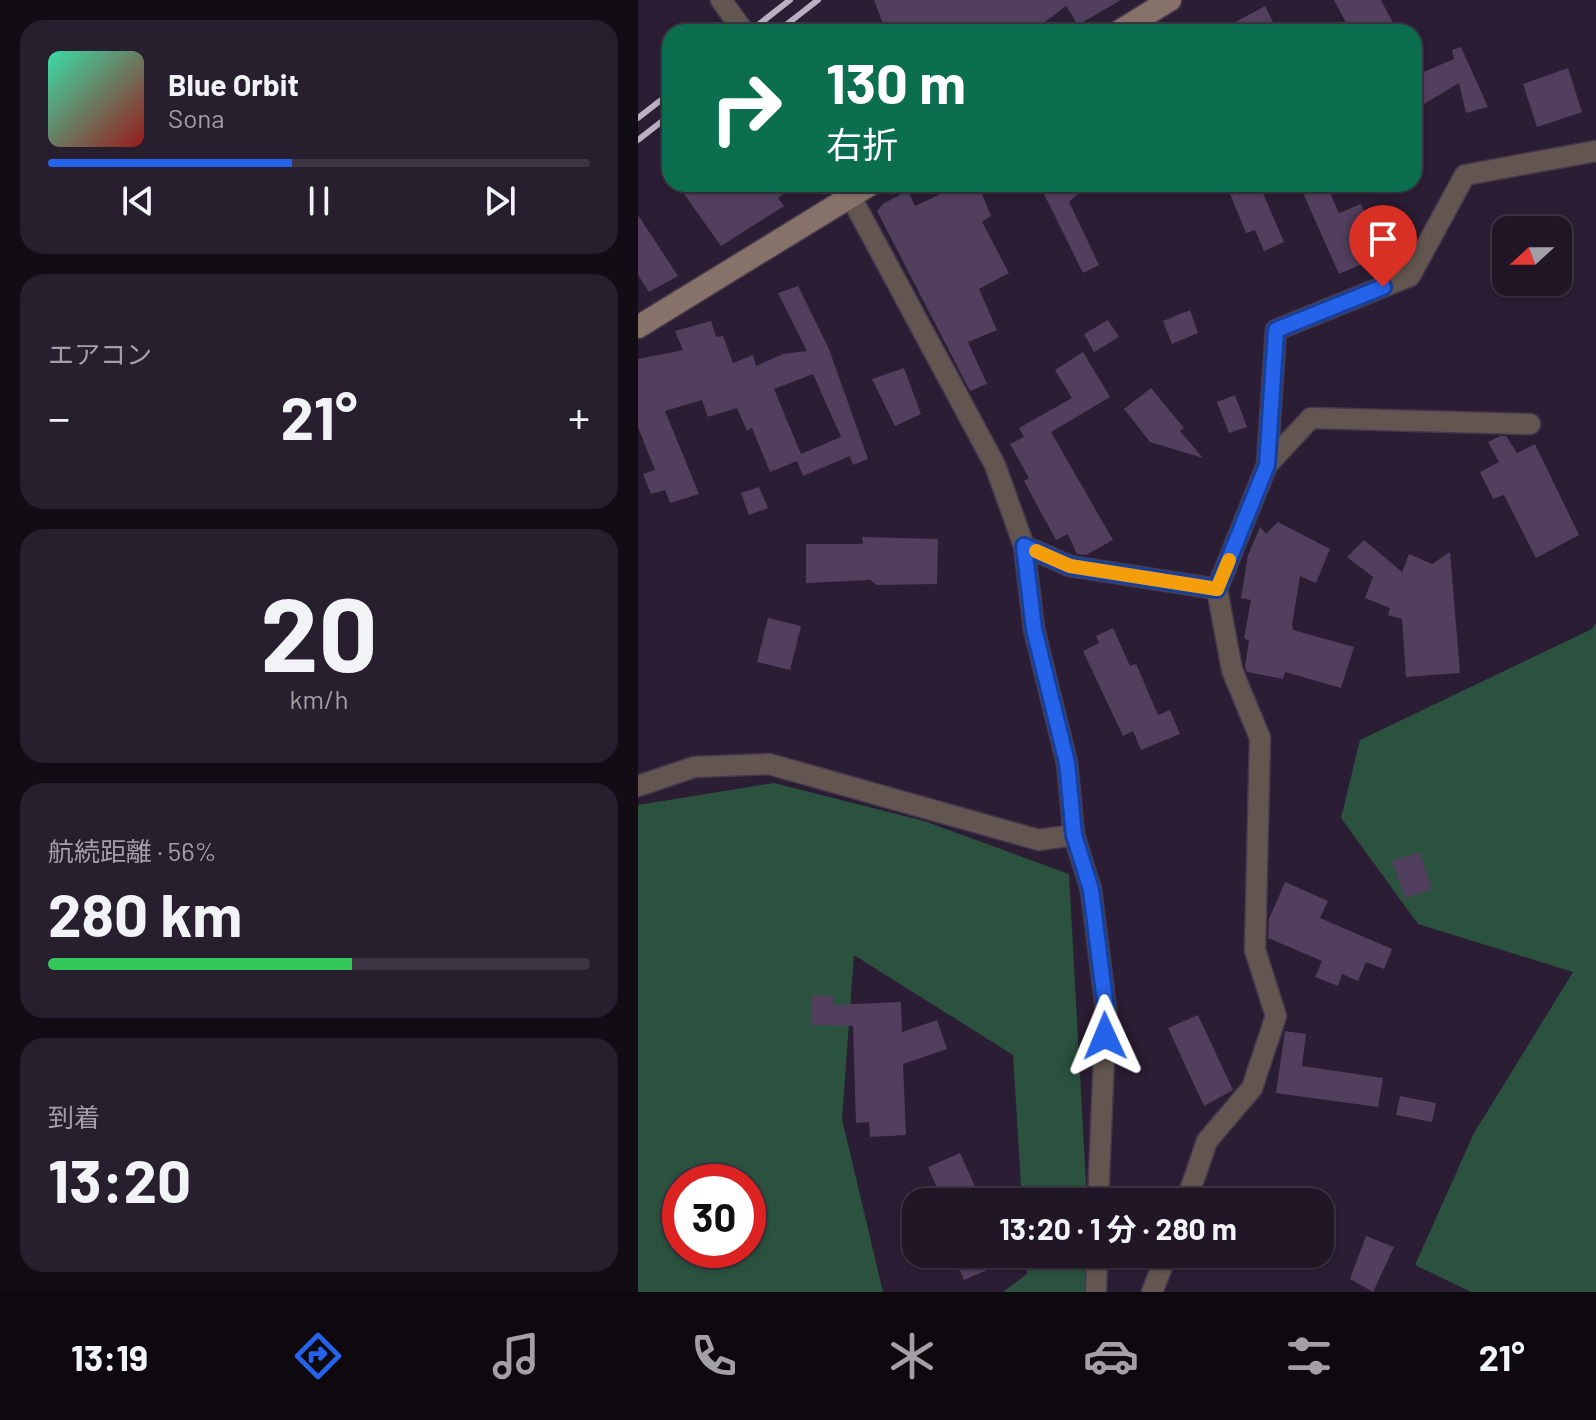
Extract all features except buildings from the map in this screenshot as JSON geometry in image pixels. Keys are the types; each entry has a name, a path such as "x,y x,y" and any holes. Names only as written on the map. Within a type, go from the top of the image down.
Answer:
{"main road":[{"path":"1131,24 1170,0"},
{"path":"638,327 850,192"}],"street":[{"path":"721,0 738,24"},
{"path":"1191,1188 1207,1141 1252,1088 1276,1016 1255,950 1260,738 1232,670 1217,589 1267,465 1276,330 1410,276 1465,175 1596,151"},
{"path":"858,192 995,465 1024,546 1034,629 1067,763 1074,835 1091,890 1106,1009 1099,1188"},
{"path":"1267,465 1311,418 1530,424"},
{"path":"1024,546 1070,566 1217,589"},
{"path":"638,786 694,767 769,764 1039,840 1074,835"},
{"path":"1096,1292 1097,1268"},
{"path":"1152,1292 1161,1268"}],"green space":[{"path":"1596,623 1596,1292 1471,1292 1415,1265 1474,1133 1573,972 1418,924 1341,818 1360,740 1592,629"},
{"path":"774,783 924,821 1069,874 1086,1188 1021,1188 1013,1055 854,955 842,1119 883,1292 638,1292 638,805"},
{"path":"1027,1268 1091,1268 1092,1292 1003,1292 1027,1274"}],"railway":[{"path":"759,24 790,0"},
{"path":"787,24 818,0"},
{"path":"638,118 662,99"},
{"path":"638,140 662,121"}],"slow traffic":[{"path":"1036,551 1070,566 1217,589 1229,560"}],"route":[{"path":"1105,1036 1106,1009 1091,890 1074,835 1067,763 1034,629 1024,546 1070,566 1217,589 1267,465 1276,330 1383,287"}]}
